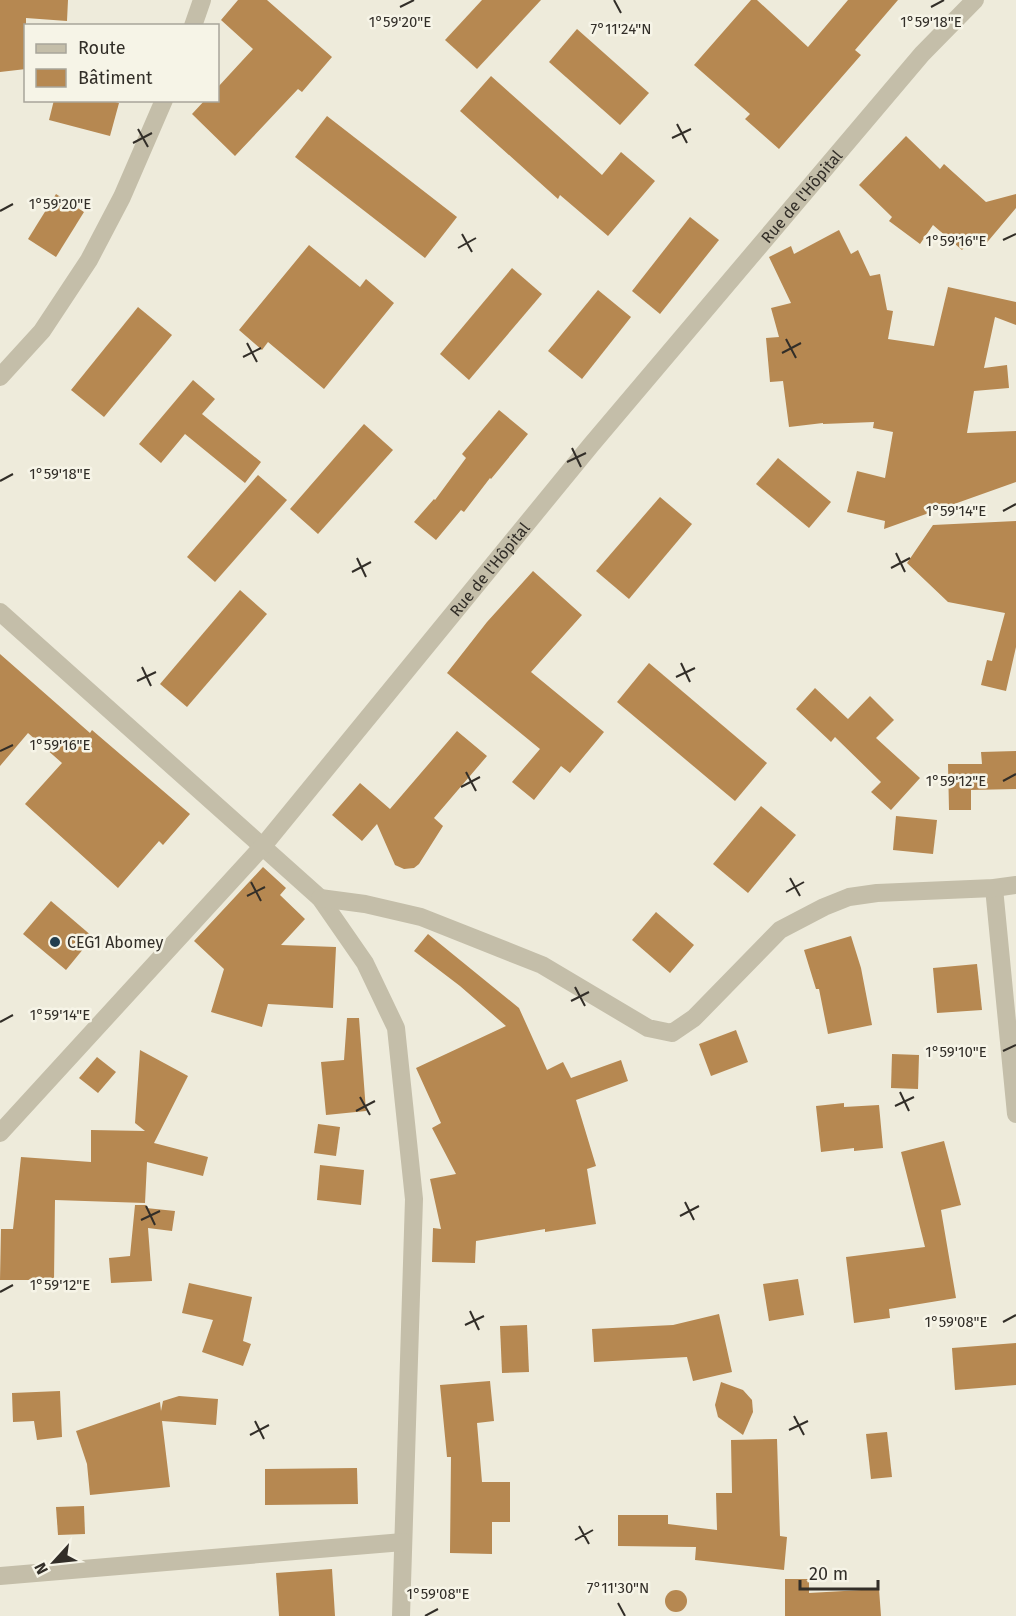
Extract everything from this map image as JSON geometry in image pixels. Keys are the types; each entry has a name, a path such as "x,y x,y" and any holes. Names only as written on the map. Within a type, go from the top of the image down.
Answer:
{"street":[{"path":"194,24 202,0"},
{"name":"Rue de l'Hôpital","path":"0,1133 263,846 599,436 922,54 975,0"},
{"path":"0,377 42,331 89,260 122,197 163,102"},
{"path":"0,612 320,898 365,963 396,1028 414,1199 401,1616"},
{"path":"320,898 365,904 432,921 542,964 648,1028 672,1033 694,1018 780,930 824,907 849,897 878,893 1016,885"},
{"path":"994,888 1016,1114"},
{"path":"0,1576 403,1542"}],"building":[{"path":"0,0 68,0 67,21 26,18 24,69 0,72"},
{"path":"238,0 267,0 332,57 302,92 298,89 235,156 192,114 203,102 219,102 219,86 253,49 221,20"},
{"path":"482,0 541,0 477,69 445,40"},
{"path":"751,0 757,0 808,47 848,0 898,0 855,50 861,55 779,149 745,119 750,114 694,65"},
{"path":"577,29 649,93 620,125 549,62"},
{"path":"491,76 602,175 621,152 655,181 608,236 560,195 558,199 460,111"},
{"path":"54,102 119,103 110,136 49,120"},
{"path":"327,116 457,217 425,258 295,157"},
{"path":"906,136 940,169 944,164 986,202 1016,194 1016,208 984,246 973,237 962,250 933,225 920,244 889,221 892,217 859,185"},
{"path":"56,194 84,212 56,257 28,239"},
{"path":"690,217 719,240 660,314 632,291"},
{"path":"839,230 851,254 858,250 870,276 880,274 887,310 893,311 888,339 934,346 948,287 1016,302 1016,325 995,317 984,368 1007,365 1009,388 974,391 967,433 1016,431 1016,482 884,529 885,521 847,512 857,471 885,478 893,432 873,428 874,422 823,423 789,427 783,381 770,382 766,338 779,337 771,308 791,303 769,257 791,246 794,254"},
{"path":"309,245 360,287 366,279 394,303 324,389 268,342 262,350 239,330"},
{"path":"512,268 542,294 469,380 440,354"},
{"path":"598,290 631,317 582,379 548,351"},
{"path":"138,307 172,335 104,417 71,390"},
{"path":"193,380 215,399 202,414 261,462 245,483 185,434 161,463 139,444"},
{"path":"499,410 528,434 464,512 461,510 436,540 414,522 435,500 466,458 462,454"},
{"path":"364,424 393,450 318,534 290,509"},
{"path":"778,458 831,502 809,528 756,484"},
{"path":"258,475 287,500 215,582 187,557"},
{"path":"660,497 692,524 629,599 596,571"},
{"path":"1016,521 1016,647 1006,691 981,685 987,660 992,661 1005,613 948,602 907,563 933,525"},
{"path":"533,571 582,615 531,672 604,732 570,773 561,766 534,800 512,782 540,749 447,673 487,622"},
{"path":"240,590 267,614 187,707 160,684"},
{"path":"0,654 90,733 92,730 190,814 163,845 159,841 118,888 25,804 62,763 28,733 0,766"},
{"path":"649,663 767,763 735,801 617,702"},
{"path":"815,688 848,719 870,696 894,720 876,738 920,778 891,810 871,792 881,782 835,737 831,742 796,709"},
{"path":"457,731 487,756 434,818 443,826 419,864 414,868 404,869 395,865 377,824 362,841 332,815 360,783 390,809"},
{"path":"1016,751 1016,789 971,790 971,810 949,810 948,764 982,764 981,752"},
{"path":"761,806 796,835 748,893 713,864"},
{"path":"896,816 937,820 933,854 893,850"},
{"path":"263,867 286,888 280,895 305,919 281,945 336,947 333,1008 268,1004 262,1027 211,1012 224,969 194,941"},
{"path":"51,901 93,937 66,970 23,934"},
{"path":"656,912 694,945 670,973 632,940"},
{"path":"428,934 519,1008 547,1070 563,1062 571,1078 621,1060 628,1081 576,1100 596,1166 587,1169 596,1224 545,1232 545,1229 476,1241 475,1263 432,1262 433,1228 441,1229 430,1179 456,1174 432,1128 441,1123 416,1068 506,1026 460,986 414,951"},
{"path":"851,936 861,968 872,1025 828,1034 819,989 816,989 804,950"},
{"path":"977,964 982,1010 937,1013 933,968"},
{"path":"347,1018 359,1018 366,1111 326,1115 321,1062 344,1060"},
{"path":"736,1030 748,1062 711,1076 699,1044"},
{"path":"140,1050 188,1076 154,1143 208,1157 203,1176 147,1162 145,1203 55,1200 54,1280 0,1280 1,1229 13,1229 21,1157 91,1162 91,1130 145,1131 135,1123"},
{"path":"892,1054 919,1055 918,1089 891,1088"},
{"path":"97,1057 116,1072 98,1093 79,1078"},
{"path":"844,1103 844,1107 879,1105 883,1148 854,1151 854,1148 821,1152 816,1106"},
{"path":"318,1124 340,1127 336,1156 314,1153"},
{"path":"944,1141 961,1205 941,1210 956,1298 889,1309 890,1318 854,1323 846,1257 925,1247 901,1152"},
{"path":"320,1165 364,1170 361,1205 317,1200"},
{"path":"135,1205 175,1211 172,1231 148,1228 152,1281 111,1283 109,1258 130,1256"},
{"path":"798,1279 804,1315 769,1321 763,1284"},
{"path":"189,1283 252,1297 243,1341 251,1344 243,1366 202,1352 213,1320 182,1313"},
{"path":"719,1314 732,1372 693,1381 687,1357 594,1362 592,1329 673,1325"},
{"path":"527,1325 529,1372 502,1373 500,1326"},
{"path":"1016,1343 1016,1385 955,1390 952,1348"},
{"path":"490,1381 494,1421 477,1423 482,1482 510,1482 510,1522 492,1522 492,1554 450,1553 451,1457 447,1457 440,1385"},
{"path":"721,1382 743,1390 752,1400 753,1412 743,1435 718,1417 715,1405"},
{"path":"60,1391 62,1437 37,1440 34,1421 13,1422 12,1393"},
{"path":"179,1396 218,1399 216,1425 162,1421 170,1487 90,1495 87,1464 76,1431 160,1402 161,1411 163,1401"},
{"path":"887,1432 892,1477 871,1479 866,1434"},
{"path":"777,1439 780,1536 787,1537 784,1570 695,1560 696,1547 618,1546 618,1515 668,1515 668,1524 717,1530 716,1493 732,1493 731,1440"},
{"path":"357,1468 358,1504 265,1505 265,1469"},
{"path":"84,1506 85,1534 58,1535 56,1507"},
{"path":"332,1569 335,1616 279,1616 276,1573"},
{"path":"785,1579 809,1579 809,1593 879,1589 881,1616 785,1616"},
{"path":"676,1590 684,1593 687,1601 684,1609 676,1612 668,1609 665,1601 668,1593"}],"place":[{"name":"CEG1 Abomey","path":"55,942"}]}
